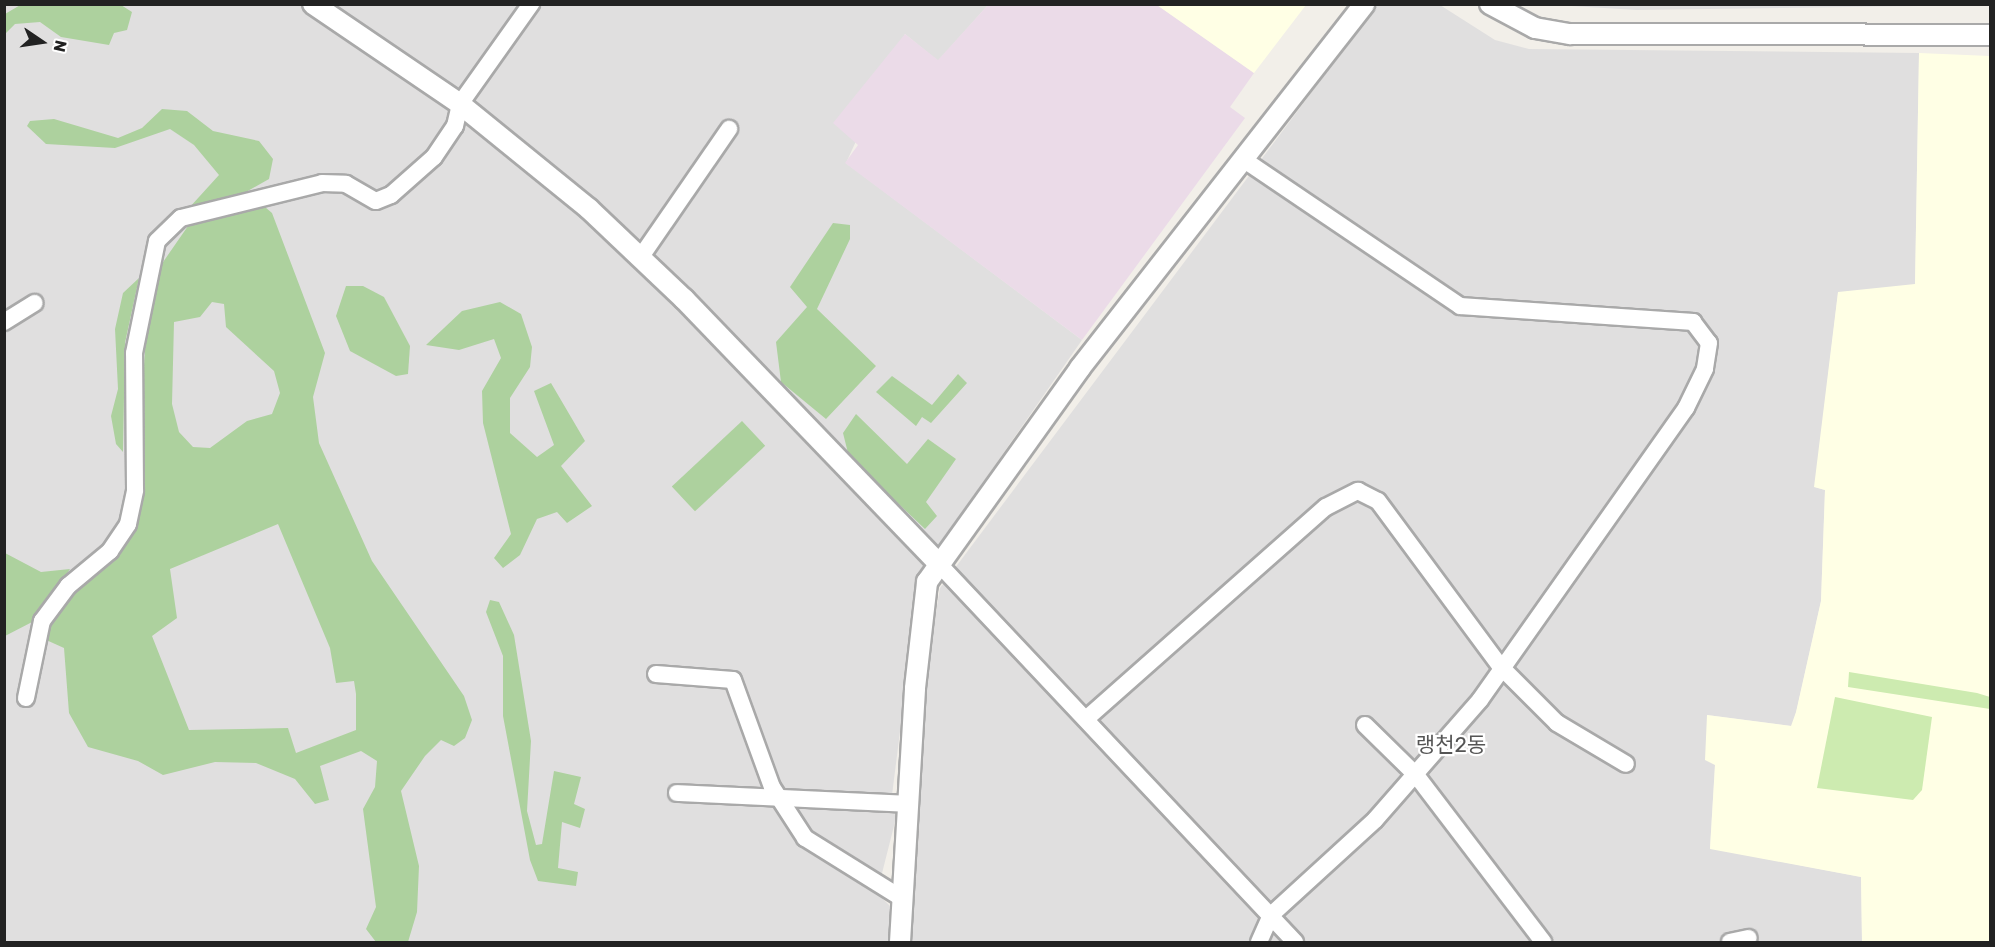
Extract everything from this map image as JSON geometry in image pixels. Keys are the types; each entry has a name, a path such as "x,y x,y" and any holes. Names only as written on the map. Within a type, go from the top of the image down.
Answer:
{"street":[{"path":"313,4 460,104 640,258 938,562 1295,942"},
{"path":"26,698 42,621 68,586 110,551 128,524 135,490 134,353 158,241 181,218 322,183 346,184 369,199 382,200 409,183 434,157 455,126 460,104 531,4"},
{"path":"900,942 921,612 938,562 1364,4"},
{"path":"1490,4 1535,28 1570,34 1990,35"},
{"path":"640,258 729,129"},
{"path":"1244,159 1460,306 1693,322 1703,329 1709,343 1705,369 1686,408 1501,667 1416,775 1271,915 1259,942"},
{"path":"4,322 34,303"},
{"path":"1086,719 1326,507 1358,490 1378,501 1501,667 1557,723 1626,764"},
{"path":"656,674 732,680 779,797 806,838 903,899"},
{"path":"1365,725 1416,775 1544,942"},
{"path":"677,793 908,804"},
{"path":"1730,942 1749,938"}],"shaded area":[{"path":"5,5 988,5 938,61 905,34 846,163 1082,340 920,573 891,803 896,818 877,893 892,908 892,942 5,942"},
{"path":"988,5 1157,5 1254,73 1230,107 1245,118 1082,340 845,163 858,145 833,123 905,34 938,60"},
{"path":"1157,5 1306,5 1254,73"},
{"path":"1377,5 1440,5 1495,40 1529,49 1919,53 1915,285 1838,293 1815,487 1825,490 1821,601 1792,726 1707,715 1715,765 1710,848 1861,877 1862,942 908,942 919,714 940,588"},
{"path":"1555,5 1990,5 1637,10"},
{"path":"1919,53 1990,56 1990,942 1862,942 1861,877 1710,849 1715,765 1705,760 1707,715 1791,726 1796,712 1821,601 1825,490 1814,487 1838,292 1915,284"}],"green space":[{"path":"22,4 121,5 132,12 127,30 114,33 109,45 61,37 40,22 15,24 5,34 5,14"},
{"path":"162,109 187,111 213,131 259,141 273,159 269,179 239,196 189,208 219,175 194,145 170,129 115,148 46,144 27,126 30,121 54,119 118,138 142,128"},
{"path":"265,207 272,213 325,353 313,397 319,443 372,561 464,696 472,720 465,738 454,746 441,740 425,756 401,791 419,866 417,912 408,942 376,942 366,929 376,907 363,809 375,787 377,761 361,751 320,766 329,800 315,804 295,779 256,763 215,762 163,775 138,761 88,747 69,713 64,648 44,639 62,605 117,555 140,426 149,289 161,265 188,226 211,215","holes":["212,302 224,304 226,327 274,371 280,393 272,414 247,421 210,448 193,447 179,432 172,404 174,322 200,317","278,524 330,648 336,683 354,681 356,694 356,730 296,753 288,728 189,730 152,636 177,618 170,569"]},
{"path":"833,223 850,225 850,239 817,309 876,366 826,419 781,382 776,342 807,307 790,287"},
{"path":"139,278 125,343 123,452 116,444 111,416 118,389 115,329 123,293"},
{"path":"346,286 363,286 384,297 410,346 408,374 396,376 350,351 336,316"},
{"path":"500,302 521,314 532,347 530,367 510,398 510,433 537,457 554,445 534,391 551,383 585,441 561,466 592,506 567,523 557,512 537,519 520,555 503,568 494,558 511,534 483,423 482,391 501,358 494,339 459,350 426,345 462,311"},
{"path":"958,374 967,383 931,423 922,417 916,426 876,392 892,376 932,405"},
{"path":"856,414 907,464 928,439 956,459 926,502 937,516 925,529 849,457 843,433"},
{"path":"742,421 765,446 695,511 672,486"},
{"path":"5,553 41,572 70,569 36,620 5,636"},
{"path":"490,600 499,602 514,635 531,741 527,811 536,845 542,844 554,771 581,777 574,804 585,809 580,828 562,822 558,868 578,872 576,886 538,881 530,860 503,716 503,656 486,612"},
{"path":"1849,672 1977,693 1990,697 1990,709 1848,687"},
{"path":"1835,697 1932,717 1922,790 1913,800 1817,788"}],"district":[{"name":"랭천2동","path":"1451,745"}]}
